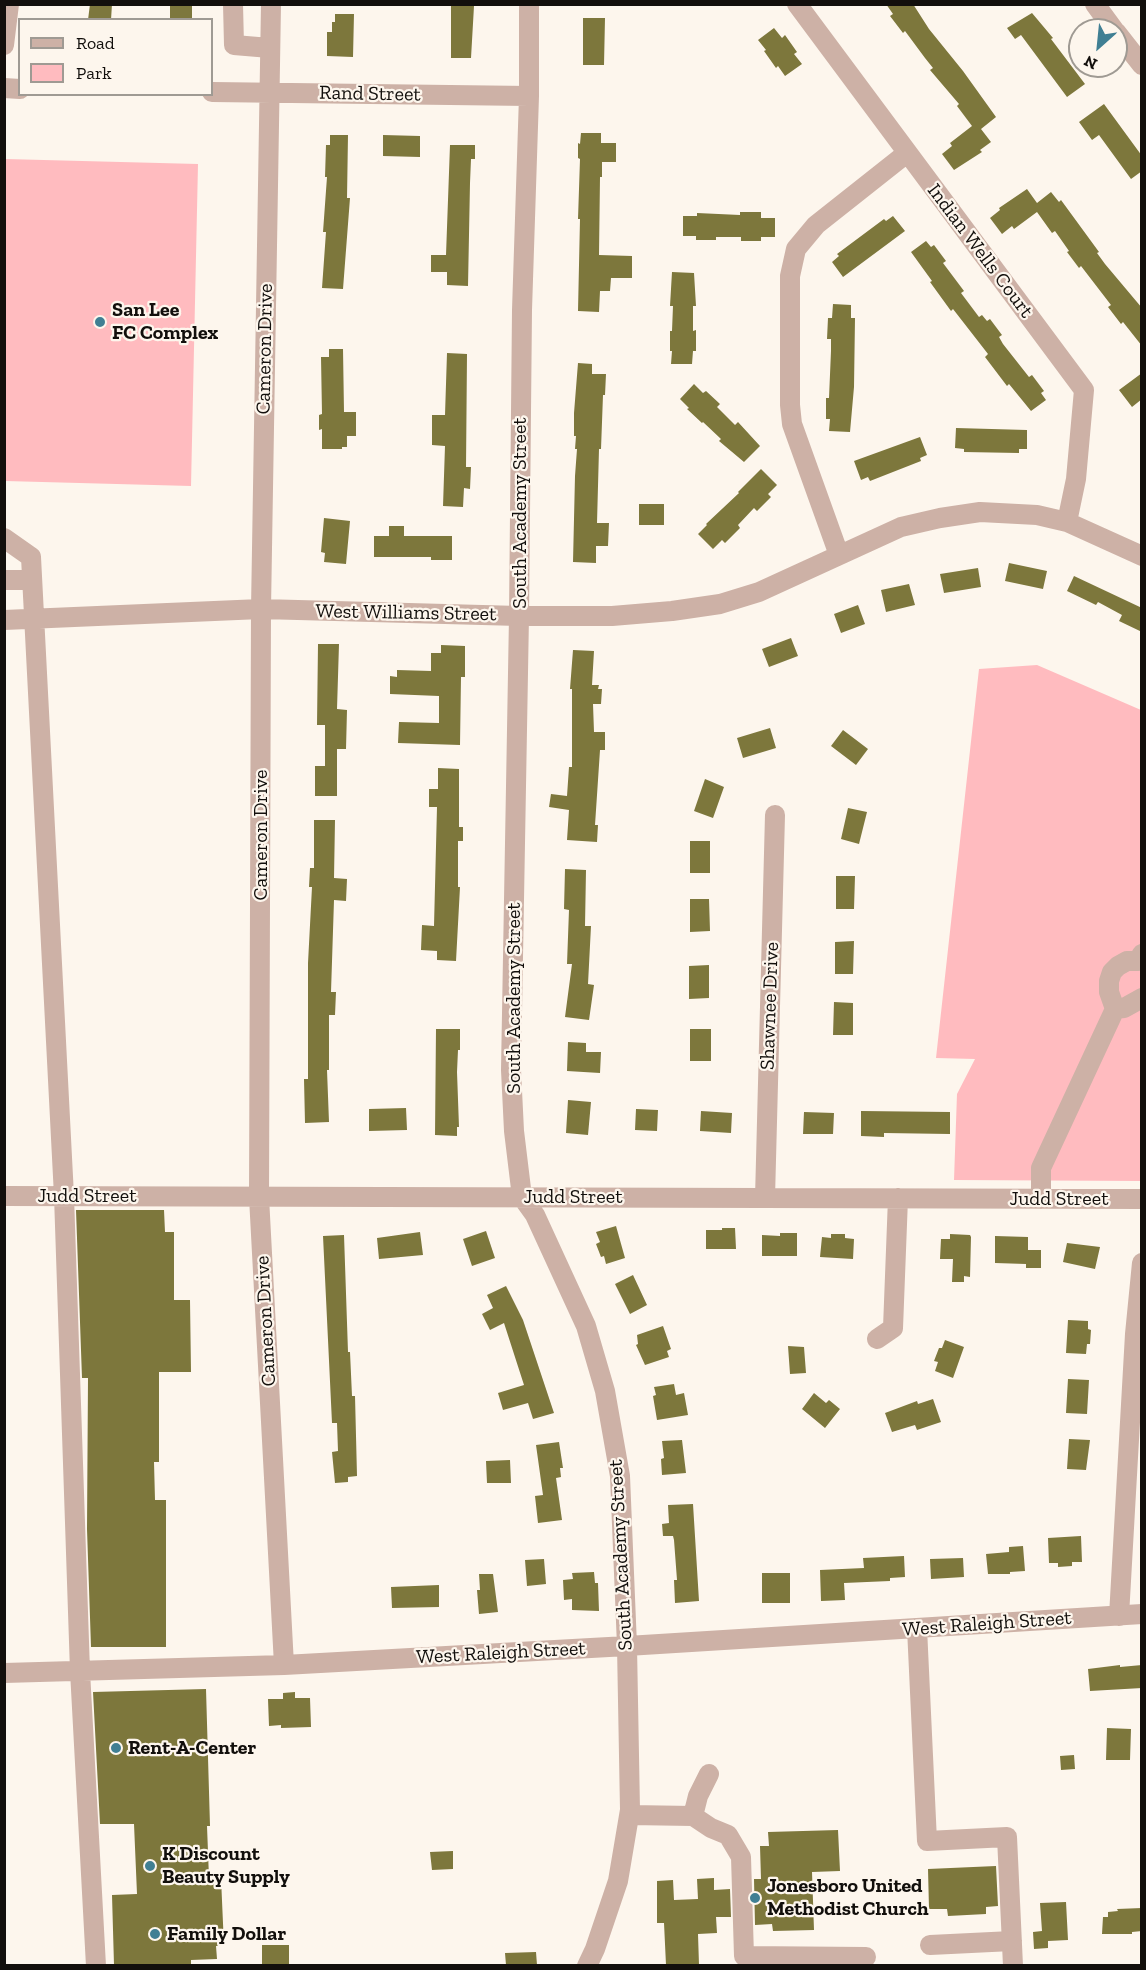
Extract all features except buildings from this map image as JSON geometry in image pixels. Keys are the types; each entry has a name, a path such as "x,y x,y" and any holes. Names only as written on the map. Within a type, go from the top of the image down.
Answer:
{"street":[{"path":"4,45 9,4"},
{"path":"232,4 234,45 270,48"},
{"name":"Cameron Drive","path":"271,4 261,609 259,1197 284,1665"},
{"name":"South Academy Street","path":"529,4 529,96 522,310 511,1070 514,1131 522,1197 535,1215 586,1326 605,1391 620,1476 627,1647 630,1815 618,1881 595,1949 587,1965"},
{"name":"Indian Wells Court","path":"797,4 1084,390 1076,479 1067,522"},
{"path":"1095,4 1105,18"},
{"path":"1128,47 1142,65"},
{"name":"Rand Street","path":"213,92 529,96"},
{"path":"839,555 792,424 790,276 796,249 816,225 907,153"},
{"name":"West Williams Street","path":"4,621 261,609 519,616 612,616 672,611 720,604 759,592 901,527 980,512 1037,514 1067,522 1142,556"},
{"path":"4,538 31,557 64,1196 80,1671 96,1965"},
{"path":"4,580 32,580"},
{"name":"Shawnee Drive","path":"765,1198 775,815"},
{"path":"1041,1198 1041,1168 1115,1009 1108,981 1118,966 1127,961 1140,961"},
{"path":"1115,1009 1124,1008 1142,998"},
{"name":"Judd Street","path":"4,1196 1142,1199"},
{"path":"877,1339 894,1328 898,1198"},
{"path":"1119,1616 1135,1334 1142,1263"},
{"name":"West Raleigh Street","path":"4,1673 284,1665 627,1647 1142,1614"},
{"path":"917,1628 927,1841 1008,1837 1013,1965"},
{"path":"693,1816 698,1796 709,1774"},
{"path":"630,1815 693,1816 711,1828 728,1835 741,1857 744,1956 866,1957"},
{"path":"930,1945 1012,1941"}],"green space":[{"name":"San Lee FC Complex","path":"5,159 198,164 191,486 5,481"},
{"path":"1037,665 1141,710 1140,1181 954,1180 957,1094 975,1059 936,1058 979,669"}],"place":[{"name":"San Lee FC Complex","path":"100,322"},
{"name":"Rent-A-Center","path":"116,1748"},
{"name":"K Discount Beauty Supply","path":"150,1866"},
{"name":"Jonesboro United Methodist Church","path":"755,1898"},
{"name":"Family Dollar","path":"155,1934"}]}
